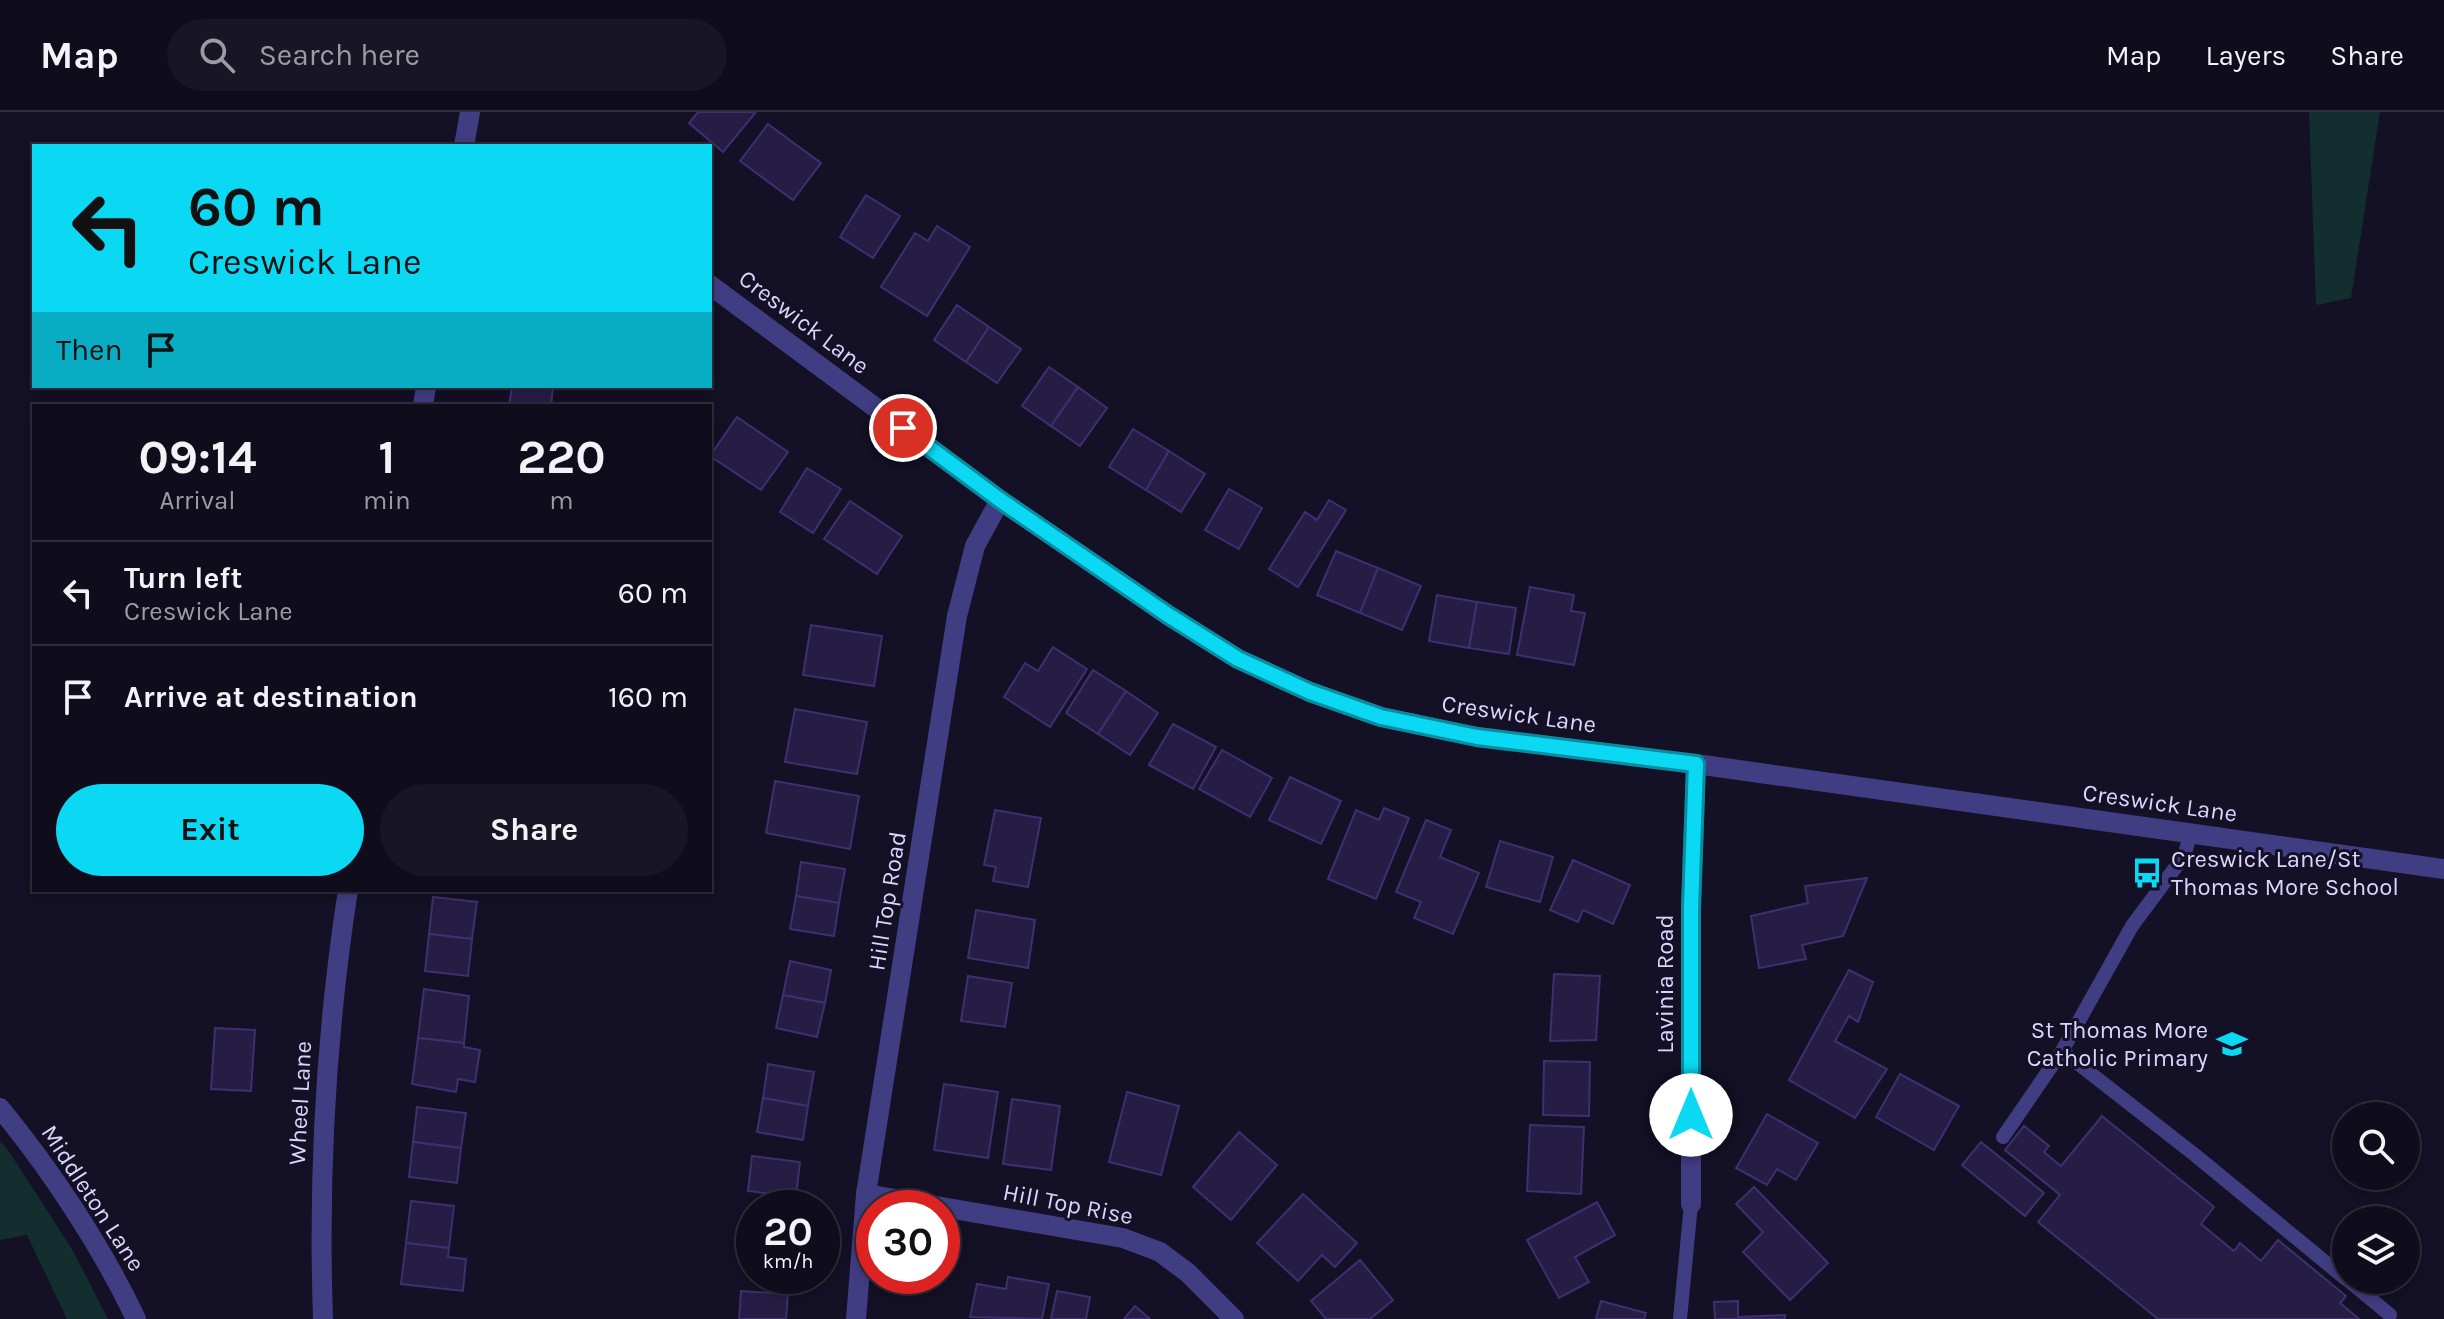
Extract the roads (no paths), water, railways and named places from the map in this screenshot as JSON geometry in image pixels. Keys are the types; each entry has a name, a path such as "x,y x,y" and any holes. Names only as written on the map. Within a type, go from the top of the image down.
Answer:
{"street":[{"path":"464,144 470,112"},
{"name":"Creswick Lane","path":"712,286 1000,500 1238,659 1310,692 1381,717 1477,737 1696,764 2444,869"},
{"name":"Hill Top Road","path":"867,1190 957,616 975,546 1000,500"},
{"name":"Lavinia Road","path":"1691,1204 1691,908 1696,764"},
{"name":"Wheel Lane","path":"323,1319 322,1137 335,982 348,892"},
{"name":"Middleton Lane","path":"0,1108 33,1147 120,1286 136,1319"},
{"name":"Hill Top Rise","path":"960,1210 1123,1238 1160,1252 1188,1273 1234,1319"},
{"name":"Hill Top Road","path":"856,1319 858,1294"}],"lane":[{"path":"2003,1137 2062,1051 2132,926 2184,856 2191,833"},
{"path":"2062,1051 2332,1267"},
{"path":"1680,1319 1691,1204"},
{"path":"2365,1294 2390,1315"}],"place":[{"name":"Creswick Lane/St Thomas More School","path":"2147,873"},
{"name":"St Thomas More Catholic Primary","path":"2232,1044"}]}
